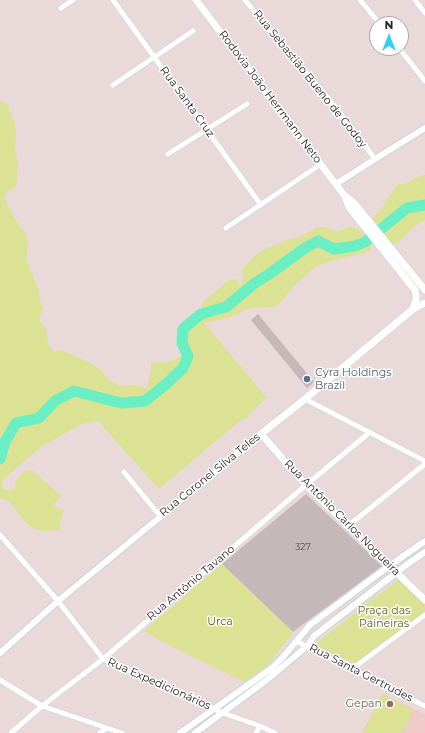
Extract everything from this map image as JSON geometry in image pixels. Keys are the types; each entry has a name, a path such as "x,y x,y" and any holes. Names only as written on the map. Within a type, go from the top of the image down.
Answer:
{"main road":[{"name":"Rodovia João Herrmann Neto","path":"196,0 336,184 344,195 349,207 367,224 415,290 416,300 412,310"},
{"name":"Rodovia João Herrmann Neto","path":"378,239 425,290"},
{"name":"Rua Coronel Silva Teles","path":"261,434 412,310 425,303"},
{"name":"Rua Antônio Carlos Nogueira","path":"261,434 306,485 425,600"}],"street":[{"path":"61,8 73,0"},
{"name":"Rua Santa Cruz","path":"113,0 261,205"},
{"name":"Rua Sebastião Bueno de Godoy","path":"245,0 334,105 374,159"},
{"path":"360,0 373,16"},
{"path":"415,0 425,13"},
{"path":"113,85 193,31"},
{"path":"405,56 425,81"},
{"path":"168,154 247,104"},
{"path":"336,184 425,128"},
{"path":"226,228 321,164"},
{"path":"305,399 425,460"},
{"name":"Rua Antônio Tavano","path":"11,733 42,706 103,659 370,432"},
{"name":"Rua Coronel Silva Teles","path":"0,653 58,601 261,434"},
{"path":"348,526 425,464"},
{"path":"124,472 160,516"},
{"name":"Rua Expedicionários","path":"0,534 58,601 103,659 223,712 275,733"},
{"path":"180,733 272,668 310,625 425,541"},
{"path":"195,733 268,679 307,646 314,636 396,572 425,552"},
{"path":"352,669 425,615"},
{"name":"Rua Santa Gertrudes","path":"296,641 425,706"},
{"path":"0,680 42,706 122,733"},
{"path":"256,733 260,726"},
{"path":"100,733 106,728"}],"shaded area":[{"name":"Gepan","path":"382,694 425,714 425,733 362,733"}],"green space":[{"path":"0,101 6,102 15,123 15,147 18,164 16,187 6,193 5,199 13,216 27,238 28,245 26,259 39,290 40,301 43,307 39,319 47,331 47,342 54,352 59,350 64,351 92,364 101,370 108,379 120,386 137,385 147,389 151,362 170,362 179,357 186,350 187,345 185,331 188,329 185,317 193,319 198,318 200,316 203,302 229,280 237,279 238,284 241,286 243,276 242,270 251,259 269,247 299,237 315,228 324,227 339,232 347,227 354,227 363,234 371,249 368,252 331,261 315,267 294,286 276,307 250,308 228,318 204,323 267,398 248,415 247,419 241,420 159,489 98,421 82,424 41,447 6,477 2,482 3,487 5,490 11,490 14,488 17,479 22,473 27,470 32,470 60,495 59,499 54,504 55,507 64,511 60,525 60,532 56,530 41,531 33,528 26,523 11,503 7,500 0,499"},
{"path":"425,175 425,220 415,226 399,242 388,247 383,247 367,225 382,208 397,184 405,184"},
{"name":"Urca","path":"222,564 293,633 267,666 244,682 144,631"},
{"name":"Praça das Paineiras","path":"400,578 425,602 425,613 358,665 314,645"},
{"name":"Gepan","path":"382,694 413,710 402,733 363,733"}],"building":[{"path":"258,314 314,382 307,388 251,320"},
{"path":"306,494 382,566 293,632 222,564"}],"waterway":[{"path":"0,459 5,442 16,423 39,418 55,401 74,391 121,403 145,401 183,368 188,356 182,343 183,329 201,314 226,307 255,283 305,248 318,241 334,249 355,246 365,242 407,208 425,205"}],"place":[{"name":"Cyra Holdings Brazil","path":"307,379"},
{"name":"Gepan","path":"390,704"}]}
